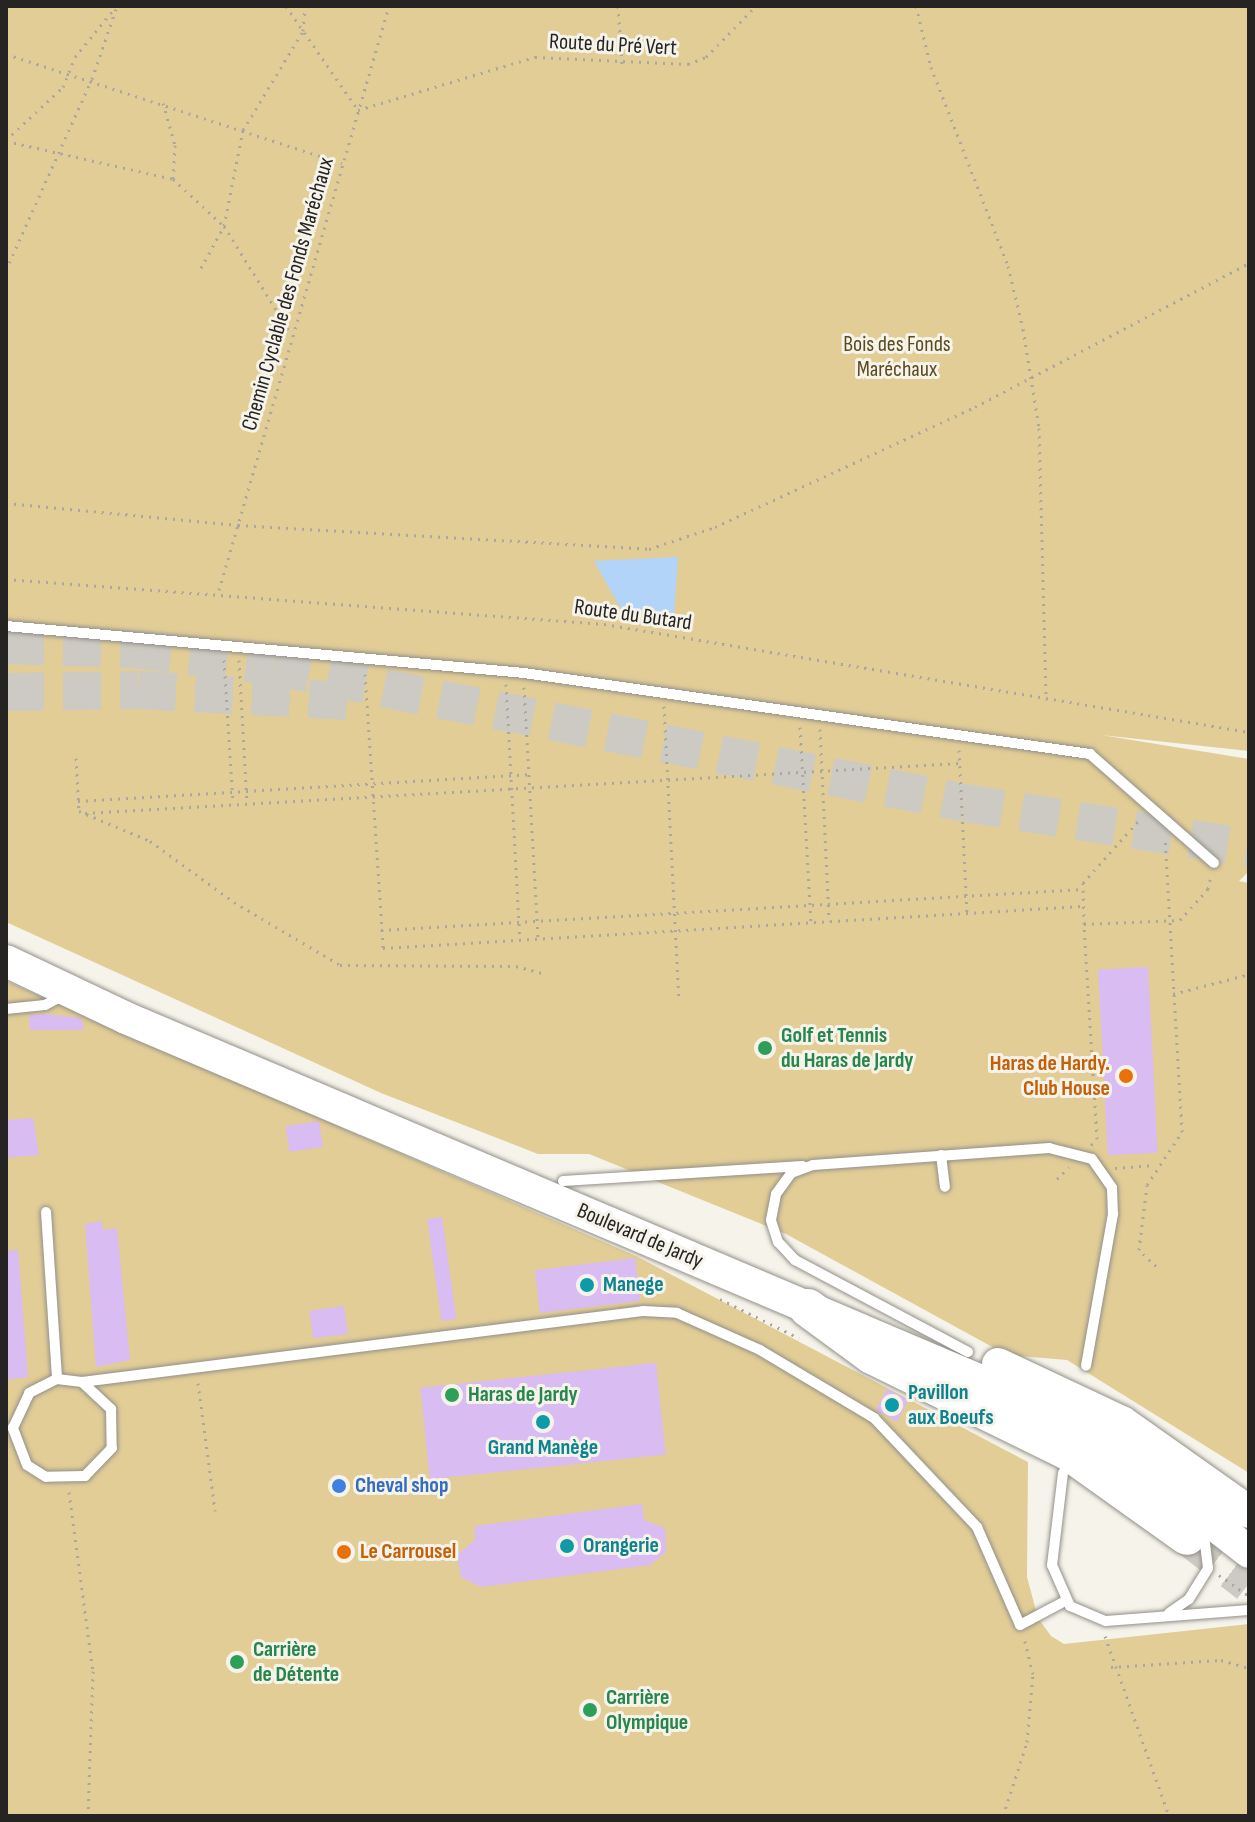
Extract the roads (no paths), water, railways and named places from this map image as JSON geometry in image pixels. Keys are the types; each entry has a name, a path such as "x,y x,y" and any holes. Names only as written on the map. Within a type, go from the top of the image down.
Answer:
{"highway":[{"path":"808,1325 976,1405 1098,1469 1187,1536"}],"main road":[{"name":"Boulevard de Jardy","path":"6,939 134,1001 968,1352 1122,1422 1249,1512"},
{"name":"Boulevard de Jardy","path":"6,961 808,1325 1026,1400 1110,1444 1172,1488 1249,1552"}],"lane":[{"path":"6,626 364,662 524,673 1090,754 1214,863"},
{"path":"6,1009 45,1005 71,992"},
{"path":"563,1181 1049,1148 1080,1156 1098,1169 1112,1188 1113,1214 1086,1366"},
{"path":"941,1155 945,1187"},
{"path":"813,1165 791,1173 776,1194 771,1220 778,1242 795,1260 968,1352"},
{"path":"46,1212 57,1379"},
{"path":"82,1382 111,1409 113,1443 99,1466 66,1480 27,1465 13,1428 18,1409 29,1393 57,1379 82,1382 589,1317 677,1313 760,1350 874,1418 977,1527 1020,1625 1067,1600"},
{"path":"976,1405 1001,1407 1026,1400"},
{"path":"6,1406 18,1409"},
{"path":"1063,1473 1052,1565 1067,1600 1106,1621 1169,1613 1249,1610"},
{"path":"1169,1613 1189,1599 1208,1568 1205,1529 1172,1488"}],"water":[{"path":"678,557 674,615 621,609 594,561"}],"tunnel":[{"path":"6,645 133,649 272,666 965,803 1249,848"},
{"path":"6,692 138,690 351,701"},
{"path":"1187,1536 1249,1584"}],"place":[{"name":"Golf et Tennis du Haras de Jardy","path":"765,1048"},
{"name":"Haras de Hardy. Club House","path":"1126,1076"},
{"name":"Manege","path":"587,1285"},
{"name":"Haras de Jardy","path":"452,1395"},
{"name":"Pavillon aux Boeufs","path":"892,1405"},
{"name":"Grand Manège","path":"543,1422"},
{"name":"Cheval shop","path":"339,1486"},
{"name":"Orangerie","path":"567,1546"},
{"name":"Le Carrousel","path":"344,1552"},
{"name":"Carrière de Détente","path":"237,1662"},
{"name":"Carrière Olympique","path":"590,1710"}],"park label":[{"name":"Bois des Fonds Maréchaux","path":"897,356"}]}
